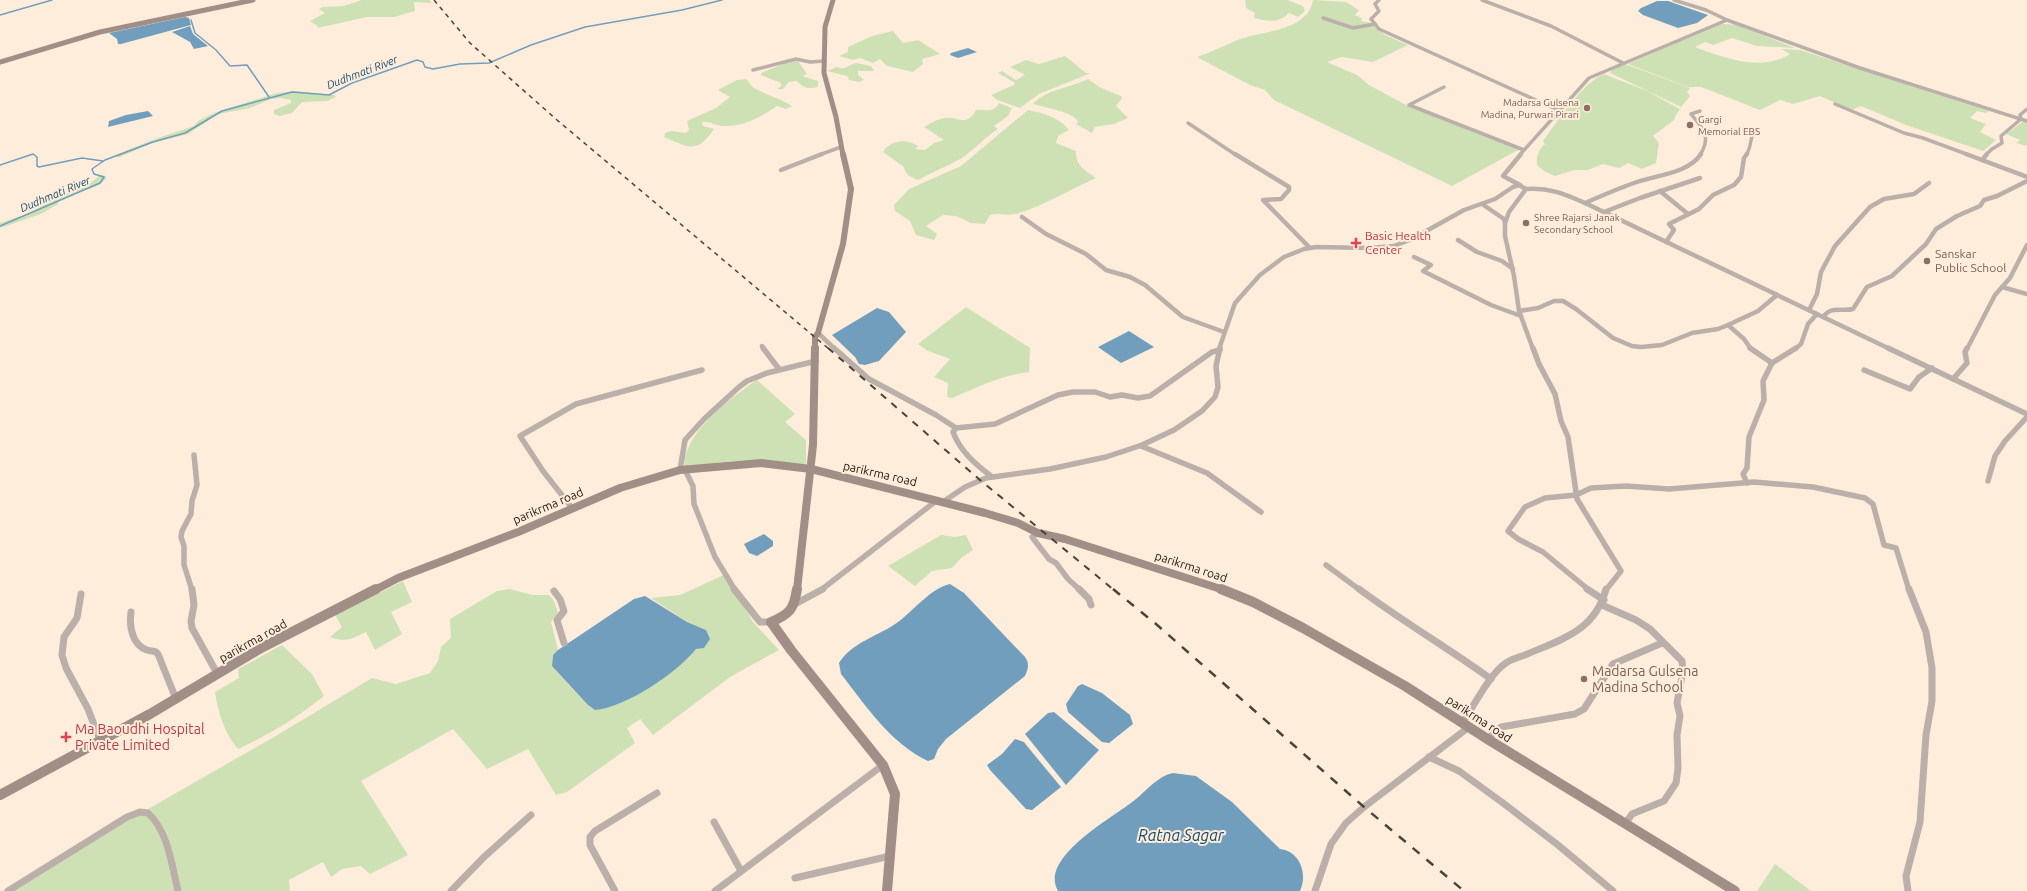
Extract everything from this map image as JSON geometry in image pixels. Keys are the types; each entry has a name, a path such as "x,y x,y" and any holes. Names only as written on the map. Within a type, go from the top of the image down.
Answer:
{"street":[{"path":"0,62 100,32 253,0"},
{"path":"795,604 811,469 816,361 815,337 818,332 842,244 851,189 841,147 836,117 830,100 824,73 825,27 833,0"},
{"path":"1379,0 1375,4 1378,6 1379,11 1371,19 1379,29 1560,111"},
{"path":"1482,0 1550,26 1623,63"},
{"path":"1674,0 1706,10 1727,20 1860,68 2027,121"},
{"path":"1323,18 1353,28 1375,24"},
{"path":"1524,188 1503,176 1524,150 1533,142 1589,78 1727,20"},
{"path":"753,70 796,59 810,62 824,60"},
{"path":"1444,87 1409,105 1524,150"},
{"path":"1835,104 1904,134 1923,138 2027,177"},
{"path":"1982,160 1992,149 2002,143 2001,136 2006,130 2021,119 2020,115 2027,109"},
{"path":"1585,203 1638,181 1684,167 1702,155 1705,146 1705,132 1691,114 1700,111"},
{"path":"1188,123 1196,127 1211,140 1289,187 1290,190 1281,199 1263,200 1310,248"},
{"path":"1666,242 1674,230 1669,224 1699,209 1714,195 1731,188 1741,177 1744,158 1749,151 1750,140 1754,131"},
{"path":"781,170 841,147"},
{"path":"1604,212 1637,197 1700,178"},
{"path":"1823,317 1826,311 1831,309 1847,311 1853,309 1867,288 1892,276 1926,244 1936,229 1957,216 1980,206 1984,200 1997,196 2027,181"},
{"path":"1809,310 1817,294 1821,272 1835,246 1870,207 1884,198 1914,194 1929,183"},
{"path":"816,361 779,369 747,381 704,419 685,440 683,470 693,486 694,504 715,557 737,594 760,622 771,622 785,616 795,604 827,587 940,501 964,488 991,476 1031,473 1076,465 1151,443 1200,413 1214,399 1218,388 1216,372 1220,350 1224,332 1235,304 1249,287 1283,257 1310,248 1329,246 1379,247 1396,245 1407,241 1464,210 1496,198 1513,186 1551,189 1585,203 2027,414"},
{"path":"1315,891 1331,844 1346,823 1364,807 1429,757 1466,724 1491,679 1505,663 1570,636 1592,619 1603,603 1606,589 1621,571 1577,499 1568,437 1561,421 1555,394 1539,364 1520,314 1505,236 1505,223 1509,212 1524,188"},
{"path":"1660,191 1688,214"},
{"path":"1482,204 1504,219 1505,223"},
{"path":"1022,217 1046,234 1086,254 1106,270 1130,277 1145,285 1183,317 1224,332"},
{"path":"1458,240 1476,252 1502,261 1512,269"},
{"path":"1954,379 1967,364 1965,352 1994,295 2010,278 2027,244"},
{"path":"1414,256 1431,265 1423,271 1430,276 1455,286 1491,305 1520,314 1540,308 1551,301 1562,301 1578,311 1597,328 1631,347 1649,348 1674,341 1690,333 1722,329 1758,311 1776,295"},
{"path":"2002,287 2027,294"},
{"path":"1746,483 1743,474 1747,468 1749,437 1764,400 1763,381 1772,363 1801,344 1808,324 1817,314"},
{"path":"1728,325 1744,339 1751,349 1772,363"},
{"path":"818,332 869,379 936,415 956,428 995,424 1058,395 1073,392 1095,392 1110,397 1122,396 1138,398 1150,396 1212,352 1220,350"},
{"path":"762,346 779,369"},
{"path":"1864,370 1910,389 1919,377 1932,368"},
{"path":"572,508 543,471 520,436 576,404 702,370"},
{"path":"1988,481 1996,456 2005,441 2027,417"},
{"path":"956,428 953,432 954,437 960,447 991,476"},
{"path":"1141,446 1207,473 1260,512"},
{"path":"194,455 197,485 192,501 191,514 182,531 184,565 192,587 194,605 191,621 192,628 218,675"},
{"name":"parikrma road","path":"0,795 176,699 261,648 398,578 620,488 683,470 761,463 811,469 940,501 1018,523 1038,533 1065,539 1226,591 1253,602 1358,658 1735,891"},
{"path":"1625,824 1632,814 1664,801 1676,783 1678,768 1677,735 1680,716 1677,703 1683,671 1682,660 1662,643 1650,629 1603,603 1543,552 1518,539 1508,531 1525,507 1546,498 1576,495 1591,488 1626,486 1669,489 1746,483 1813,487 1862,496 1873,504 1877,514 1884,545 1896,548 1907,584 1926,632 1932,668 1932,701 1926,734 1920,822 1906,876 1908,891"},
{"path":"1038,533 1032,537 1038,546 1049,560 1056,563 1068,579 1089,599 1091,605"},
{"path":"1326,564 1398,618 1458,655 1491,679"},
{"path":"554,591 560,599 564,612 557,620 564,643"},
{"path":"81,594 77,618 64,637 62,655 66,668 88,709 100,740"},
{"path":"131,612 130,627 134,638 143,648 150,652 156,651 160,655 161,662 167,670 174,686 176,699"},
{"path":"771,622 791,650 883,765 895,794 886,891"},
{"path":"1489,740 1492,734 1501,727 1575,714 1584,709 1613,664 1662,643"},
{"path":"1429,757 1459,771 1503,803 1558,845 1612,891"},
{"path":"715,891 883,765"},
{"path":"615,891 590,845 590,834 657,793"},
{"path":"8,891 127,817 143,812 150,814 164,838 178,891"},
{"path":"451,891 484,857 531,815"},
{"path":"714,822 741,871"},
{"path":"795,878 890,856"}],"green space":[{"path":"362,0 430,0 431,3 414,2 415,11 394,17 367,17 317,28 318,26 310,21 325,13 319,9 322,7 343,6"},
{"path":"1245,0 1288,0 1303,6 1305,11 1298,17 1289,13 1281,19 1272,21 1263,20 1254,18 1255,13 1246,8"},
{"path":"1313,0 1346,2 1359,10 1355,15 1362,18 1361,21 1372,23 1385,35 1408,45 1373,62 1342,57 1327,62 1357,75 1369,85 1408,106 1520,149 1452,186 1274,100 1265,90 1250,85 1197,57 1240,39 1294,24 1303,18 1309,10"},
{"path":"1715,25 1737,25 1795,48 1757,46 1732,38 1713,45 1705,42 1695,47 1730,59 1755,63 1768,62 1790,54 1781,49 1800,50 1989,111 1986,113 1977,111 1970,118 1986,124 1980,132 1996,140 1983,151 1906,125 1861,106 1851,110 1820,96 1793,104 1780,100 1760,110 1701,87 1688,87 1628,64"},
{"path":"893,31 903,43 918,40 940,54 922,59 923,64 913,72 887,66 880,59 873,63 860,58 853,60 839,56 848,52 848,47 872,36"},
{"path":"1065,56 1086,73 1091,73 1039,94 1020,108 997,100 991,95 1014,85 1015,83 998,73 1002,71 1016,80 1025,75 1010,67 1026,60 1039,64"},
{"path":"793,60 798,61 807,74 802,76 818,81 818,87 806,88 797,81 789,82 783,89 777,89 781,86 781,83 761,75 761,73"},
{"path":"856,63 871,66 874,71 858,71 858,75 864,80 859,82 849,80 847,76 827,71 837,67 844,68"},
{"path":"1625,64 1690,88 1687,92 1690,96 1681,107 1610,73 1612,70"},
{"path":"1604,74 1647,91 1680,109 1674,120 1653,136 1659,143 1656,163 1642,169 1628,163 1619,168 1603,164 1588,170 1574,170 1555,176 1544,171 1537,165 1538,153 1545,144 1543,141 1579,94 1587,86"},
{"path":"746,79 754,88 792,106 786,109 777,106 765,114 738,125 720,126 708,122 702,122 703,126 714,129 702,143 696,146 685,146 664,137 665,133 671,131 686,133 689,130 687,121 716,108 730,97 718,90 737,80"},
{"path":"1088,79 1101,88 1121,96 1122,98 1116,106 1128,118 1114,124 1095,127 1092,133 1076,124 1078,122 1076,118 1071,115 1033,104 1045,95"},
{"path":"295,91 334,95 336,97 328,101 302,102 292,113 279,116 274,114 274,110 291,103 291,100 281,98 271,99 250,108 218,114 188,134 152,143 120,157 117,157 116,155 155,139 194,126 198,121 216,112 277,93"},
{"path":"999,103 1012,108 1008,116 994,126 998,129 962,158 918,180 909,175 904,167 883,152 890,145 904,141 914,143 918,146 915,149 925,150 934,143 944,140 924,127 936,120 945,118 962,120 969,119 976,110 992,110"},
{"path":"1028,110 1050,116 1069,130 1058,136 1056,143 1076,151 1079,164 1096,178 1029,210 1007,215 990,215 985,224 971,223 956,216 943,215 926,226 937,234 934,240 916,235 910,221 895,211 894,205 909,189 961,166"},
{"path":"2024,121 2027,122 2027,146 2016,143 2020,140 2006,134"},
{"path":"100,175 106,176 106,179 99,185 58,201 58,204 41,214 0,228 0,223 32,212 55,198 87,186"},
{"path":"966,307 1030,348 1029,372 999,379 952,398 947,397 948,383 934,377 950,359 928,351 918,344"},
{"path":"757,380 795,414 785,422 806,440 806,466 769,460 733,461 684,467 686,454 692,441 710,417 734,396"},
{"path":"941,535 955,537 966,535 973,550 961,558 952,568 932,571 915,586 888,566"},
{"path":"726,574 753,622 779,650 730,677 653,735 640,719 627,728 635,743 567,792 556,795 528,749 487,769 453,729 361,781 408,855 370,874 361,866 342,869 331,877 323,862 289,880 290,891 15,891 122,824 279,734 372,678 396,684 430,673 438,661 441,647 451,638 450,619 497,591 510,589 532,595 549,595 554,601 558,613 551,622 558,650 553,655 552,666 588,705 595,710 688,659 696,649 706,630 687,622 651,598 680,595"},
{"path":"403,581 412,602 391,612 402,634 375,650 366,632 356,637 344,640 330,637 342,627 335,615"},
{"path":"282,645 312,674 324,696 283,725 238,749 233,743 222,722 215,692 239,678 238,669"},
{"path":"1775,864 1811,891 1757,891"}],"water":[{"path":"1657,1 1668,1 1708,15 1697,23 1678,28 1643,15 1638,11 1641,8"},
{"path":"185,17 189,18 191,25 121,44 118,44 117,39 109,33"},
{"path":"190,26 193,34 208,46 194,49 190,42 172,32"},
{"path":"968,48 977,52 958,58 950,55 951,53"},
{"path":"148,111 153,116 108,127 109,121 126,115"},
{"path":"877,308 889,312 906,332 879,361 865,365 859,364 855,357 832,335"},
{"path":"1129,331 1154,347 1121,363 1098,347"},
{"path":"764,534 773,541 773,546 757,556 749,553 744,544"},
{"path":"950,584 964,593 1025,657 1028,662 1028,666 1025,676 946,739 938,749 934,759 928,761 914,753 890,734 869,711 841,674 839,663 844,656 858,644 891,627 929,595"},
{"path":"645,596 687,622 706,630 710,639 704,648 696,649 677,668 650,687 621,703 595,710 588,705 552,666 553,655 558,650 634,599"},
{"path":"1082,684 1102,693 1130,715 1133,724 1109,743 1102,742 1068,712 1066,704 1078,686"},
{"path":"1054,712 1099,750 1066,785 1025,734 1048,713"},
{"path":"1015,739 1024,742 1061,787 1032,810 1026,809 987,765 1002,754"},
{"name":"Ratna Sagar","path":"1173,773 1196,776 1232,802 1280,849 1293,854 1300,864 1302,871 1303,878 1300,891 1058,891 1055,878 1059,865 1069,851 1097,827 1136,799 1162,777"}],"waterway":[{"path":"0,15 52,0"},
{"name":"Dudhmati River","path":"0,226 100,183 104,177 94,174 92,169 105,160 153,142 185,133 222,111 292,92 329,95 352,83 417,60 423,62 425,67 433,69 460,64 489,63 531,45 585,27 682,10 722,0"},
{"path":"191,20 195,33 216,50 230,66 247,65 269,97"},
{"path":"0,165 33,154 37,157 37,166 39,167 82,158 103,161"}],"railway":[{"path":"434,0 470,43 557,120 829,349"},
{"path":"828,348 980,480 1114,590"},
{"path":"1113,589 1156,624 1364,807 1464,891"}],"place":[{"name":"Madarsa Gulsena Madina, Purwari Pirari","path":"1587,108"},
{"name":"Gargi Memorial EBS","path":"1690,125"},
{"name":"Shree Rajarsi Janak Secondary School","path":"1526,223"},
{"name":"Basic Health Center","path":"1356,243"},
{"name":"Sanskar Public School","path":"1927,261"},
{"name":"Madarsa Gulsena Madina School","path":"1584,679"},
{"name":"Ma Baoudhi Hospital Private Limited","path":"66,737"}]}
